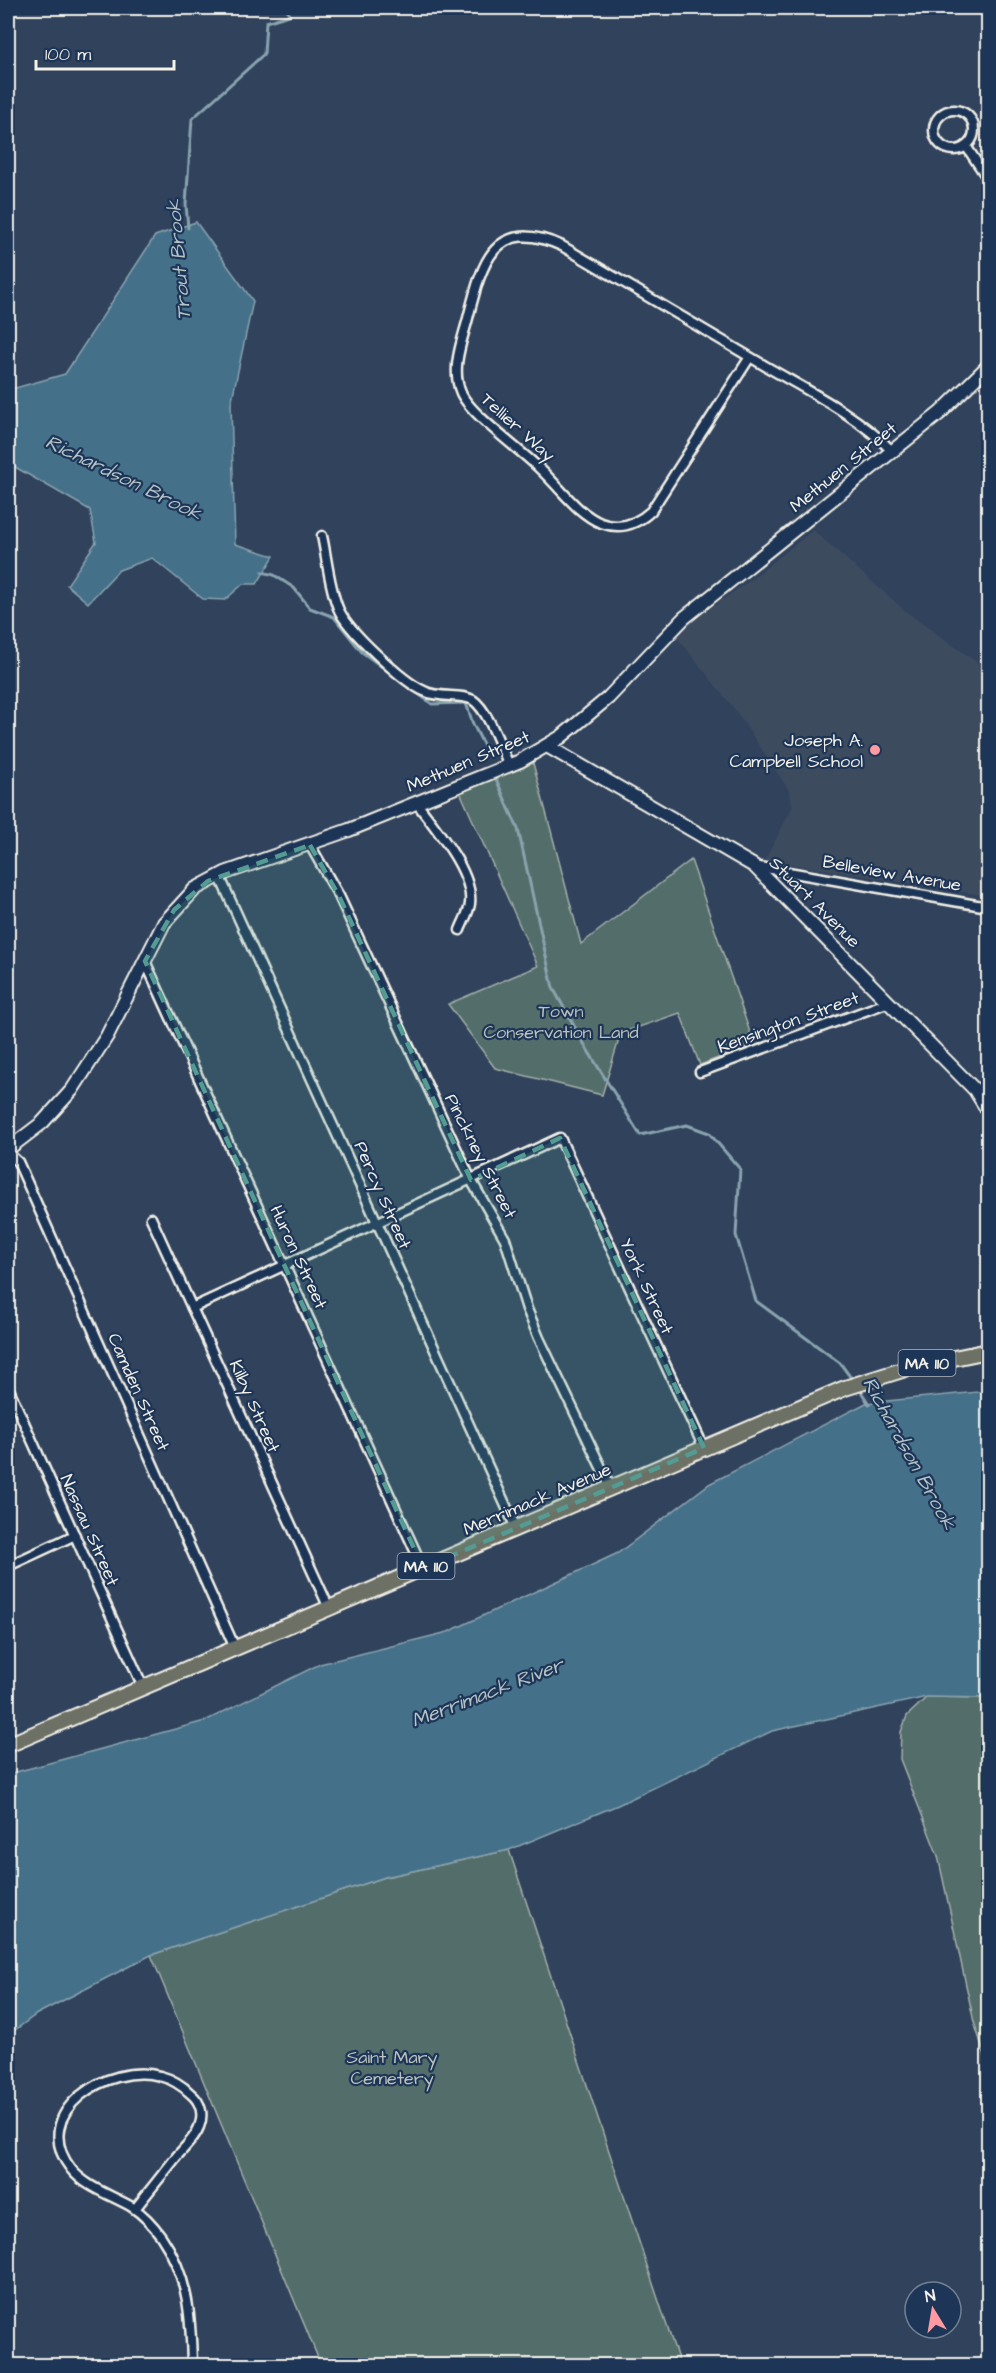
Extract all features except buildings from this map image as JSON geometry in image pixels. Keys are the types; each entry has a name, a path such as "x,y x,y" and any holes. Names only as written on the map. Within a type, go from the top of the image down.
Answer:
{"main road":[{"name":"Merrimack Avenue","path":"8,1745 845,1388 939,1360 988,1351"}],"street":[{"path":"960,111 972,121 973,137 966,146 958,150 949,149 942,146 936,139 934,131 936,123 944,113 960,111"},
{"path":"966,146 988,179"},
{"name":"Tellier Way","path":"750,357 651,511 638,522 620,526 601,523 590,518 578,508 541,469 466,402 459,387 457,375 459,352 483,266 493,249 515,238 545,238 562,246 750,357 862,424 892,451"},
{"name":"Methuen Street","path":"8,1149 42,1123 72,1090 106,1036 164,923 195,889 219,875 310,845 509,765 547,746 594,711 684,618 957,398 988,366"},
{"path":"322,536 338,609 348,624 387,663 424,691 441,697 473,700 483,712 509,765"},
{"name":"Stuart Avenue","path":"547,746 754,866 975,1090 988,1111"},
{"path":"416,802 451,848 462,871 471,901 460,930"},
{"name":"Pinckney Street","path":"310,845 339,896 471,1180 505,1239 527,1309 539,1338 611,1488"},
{"name":"Belleview Avenue","path":"754,866 988,907"},
{"name":"Percy Street","path":"219,875 516,1528"},
{"name":"Huron Street","path":"145,961 423,1568"},
{"name":"Kensington Street","path":"700,1072 889,1002"},
{"name":"York Street","path":"471,1180 560,1138 704,1448"},
{"name":"Camden Street","path":"8,1153 18,1162 235,1648"},
{"path":"192,1308 471,1180"},
{"name":"Kilby Street","path":"151,1218 329,1608"},
{"name":"Nassau Street","path":"8,1387 143,1687"},
{"path":"8,1566 75,1535"},
{"path":"135,2209 194,2136 202,2118 201,2108 196,2098 178,2084 159,2076 138,2074 126,2076 85,2091 69,2106 59,2133 63,2154 76,2174 135,2209 154,2227 173,2255 186,2286 191,2320 192,2366"}],"highlighted area":[{"path":"310,845 339,896 471,1180 560,1138 704,1448 423,1568 145,961 174,910 208,881"}],"shaded area":[{"name":"Joseph A. Campbell School","path":"813,530 909,614 988,670 988,896 765,860 793,806 788,789 736,711 676,636 692,621 748,582"}],"green space":[{"name":"Town Conservation Land","path":"533,763 581,944 691,860 754,1044 700,1065 680,1013 621,1033 602,1095 495,1068 448,1004 538,966 460,792"},
{"path":"927,1697 988,1698 988,2065 974,2022 938,1856 900,1759 901,1732 907,1716"},
{"name":"Saint Mary Cemetery","path":"509,1850 680,2365 321,2365 151,1955 385,1877"}],"water":[{"path":"196,222 253,301 231,404 235,544 274,556 257,584 243,584 225,600 203,599 152,558 119,570 88,603 67,585 96,542 90,510 8,463 8,390 65,374 155,236"},
{"name":"Merrimack River","path":"988,1391 988,1698 927,1697 772,1731 618,1805 509,1850 385,1877 151,1955 37,2014 8,2035 8,1776 205,1721 320,1664 448,1632 618,1553 709,1484 866,1403"}],"waterway":[{"name":"Trout Brook","path":"188,228 186,204 192,119 264,54 266,22 289,15 287,8"},
{"name":"Richardson Brook","path":"262,572 274,575 294,588 310,608 334,617 362,652 432,704 466,703 473,724 489,756"},
{"name":"Richardson Brook","path":"496,779 518,829 553,988 587,1049 640,1135 687,1125 709,1133 740,1169 736,1235 756,1301 840,1363 854,1382"},
{"name":"Richardson Brook","path":"858,1387 869,1404"}],"place":[{"name":"Joseph A. Campbell School","path":"875,750"}]}
